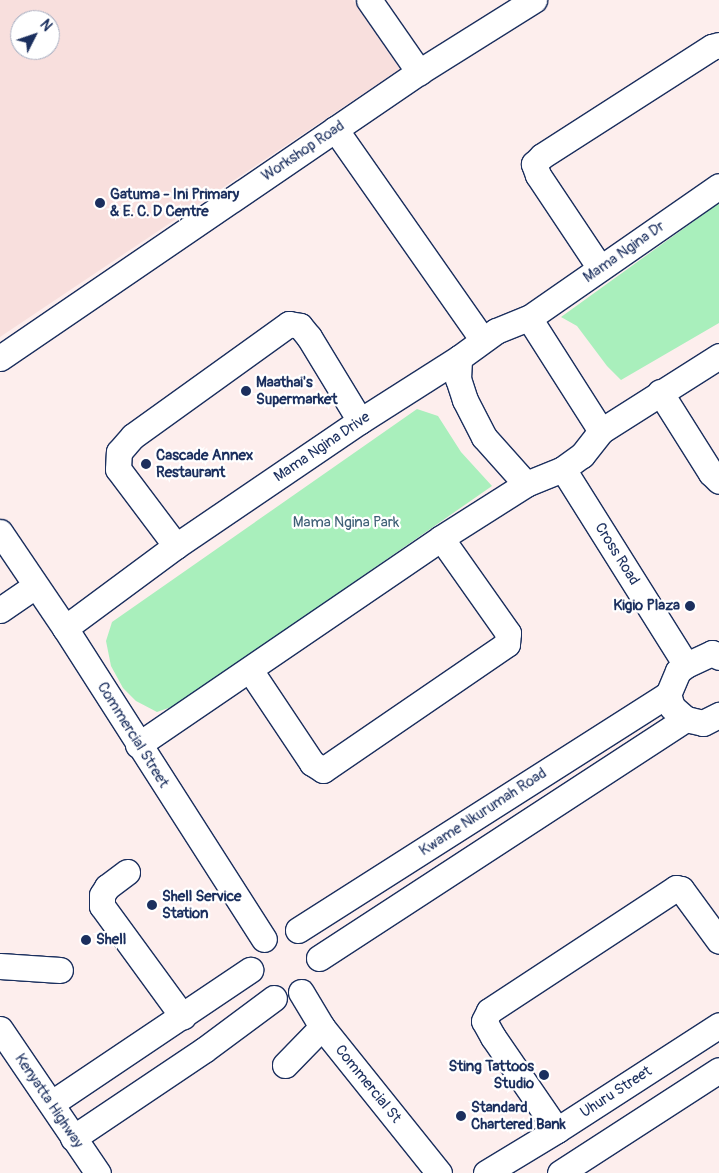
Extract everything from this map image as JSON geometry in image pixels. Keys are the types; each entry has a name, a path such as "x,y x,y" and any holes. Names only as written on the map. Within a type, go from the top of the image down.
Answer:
{"street":[{"path":"368,0 419,72"},
{"name":"Workshop Road","path":"0,358 419,72 534,0"},
{"path":"600,268 538,174 534,164 542,156 712,47 719,45"},
{"path":"335,130 482,340"},
{"name":"Mama Ngina Dr","path":"482,340 528,318 719,186"},
{"path":"528,318 601,431"},
{"path":"176,546 118,469 119,452 133,436 289,324 300,326 309,337 360,421"},
{"name":"Mama Ngina Drive","path":"65,628 176,546 360,421 460,358 482,340"},
{"path":"138,745 441,538 526,484 563,469 582,455 601,431 719,356"},
{"path":"460,358 458,379 468,408 484,437 526,484"},
{"path":"660,392 711,474 719,481"},
{"name":"Cross Road","path":"563,469 686,664"},
{"name":"Commercial Street","path":"0,532 65,628 138,745 264,939"},
{"path":"250,670 312,763 323,770 507,644 508,633 441,538"},
{"path":"0,610 35,586"},
{"path":"719,657 712,653 686,664 678,671 668,694 672,707 686,719 703,723 719,715"},
{"name":"Kwame Nkurumah Road","path":"298,930 668,694"},
{"path":"319,958 686,719"},
{"path":"127,872 107,887 102,896 102,906 183,1017"},
{"path":"557,1130 493,1037 484,1021 489,1011 676,888 681,889 719,941"},
{"path":"73,1138 204,1050 274,998 301,992 310,984 319,971 319,958 311,942 298,930 278,932 264,939 252,954 250,970 257,983 274,998"},
{"path":"0,966 60,970"},
{"path":"52,1103 183,1017 250,970"},
{"name":"Commercial St","path":"301,992 322,1026 439,1173"},
{"name":"Uhuru Street","path":"486,1173 557,1130 719,1025"},
{"path":"285,1065 322,1026"},
{"name":"Kenyatta Highway","path":"0,1030 52,1103 73,1138 98,1173"},
{"path":"560,1173 719,1070"}],"shaded area":[{"name":"Gatuma - Ini Primary & E. C. D Centre","path":"0,0 353,0 400,69 0,337"}],"green space":[{"path":"719,203 719,323 621,380 607,366 577,326 561,317"},
{"name":"Mama Ngina Park","path":"417,409 438,416 461,452 492,486 177,705 157,712 136,701 123,688 111,666 106,641 112,622"}],"place":[{"name":"Gatuma - Ini Primary & E. C. D Centre","path":"100,203"},
{"name":"Maathai's Supermarket","path":"246,391"},
{"name":"Cascade Annex Restaurant","path":"146,464"},
{"name":"Kigio Plaza","path":"690,606"},
{"name":"Shell Service Station","path":"152,905"},
{"name":"Shell","path":"86,940"},
{"name":"Sting Tattoos Studio","path":"544,1075"},
{"name":"Standard Chartered Bank","path":"461,1116"}]}
